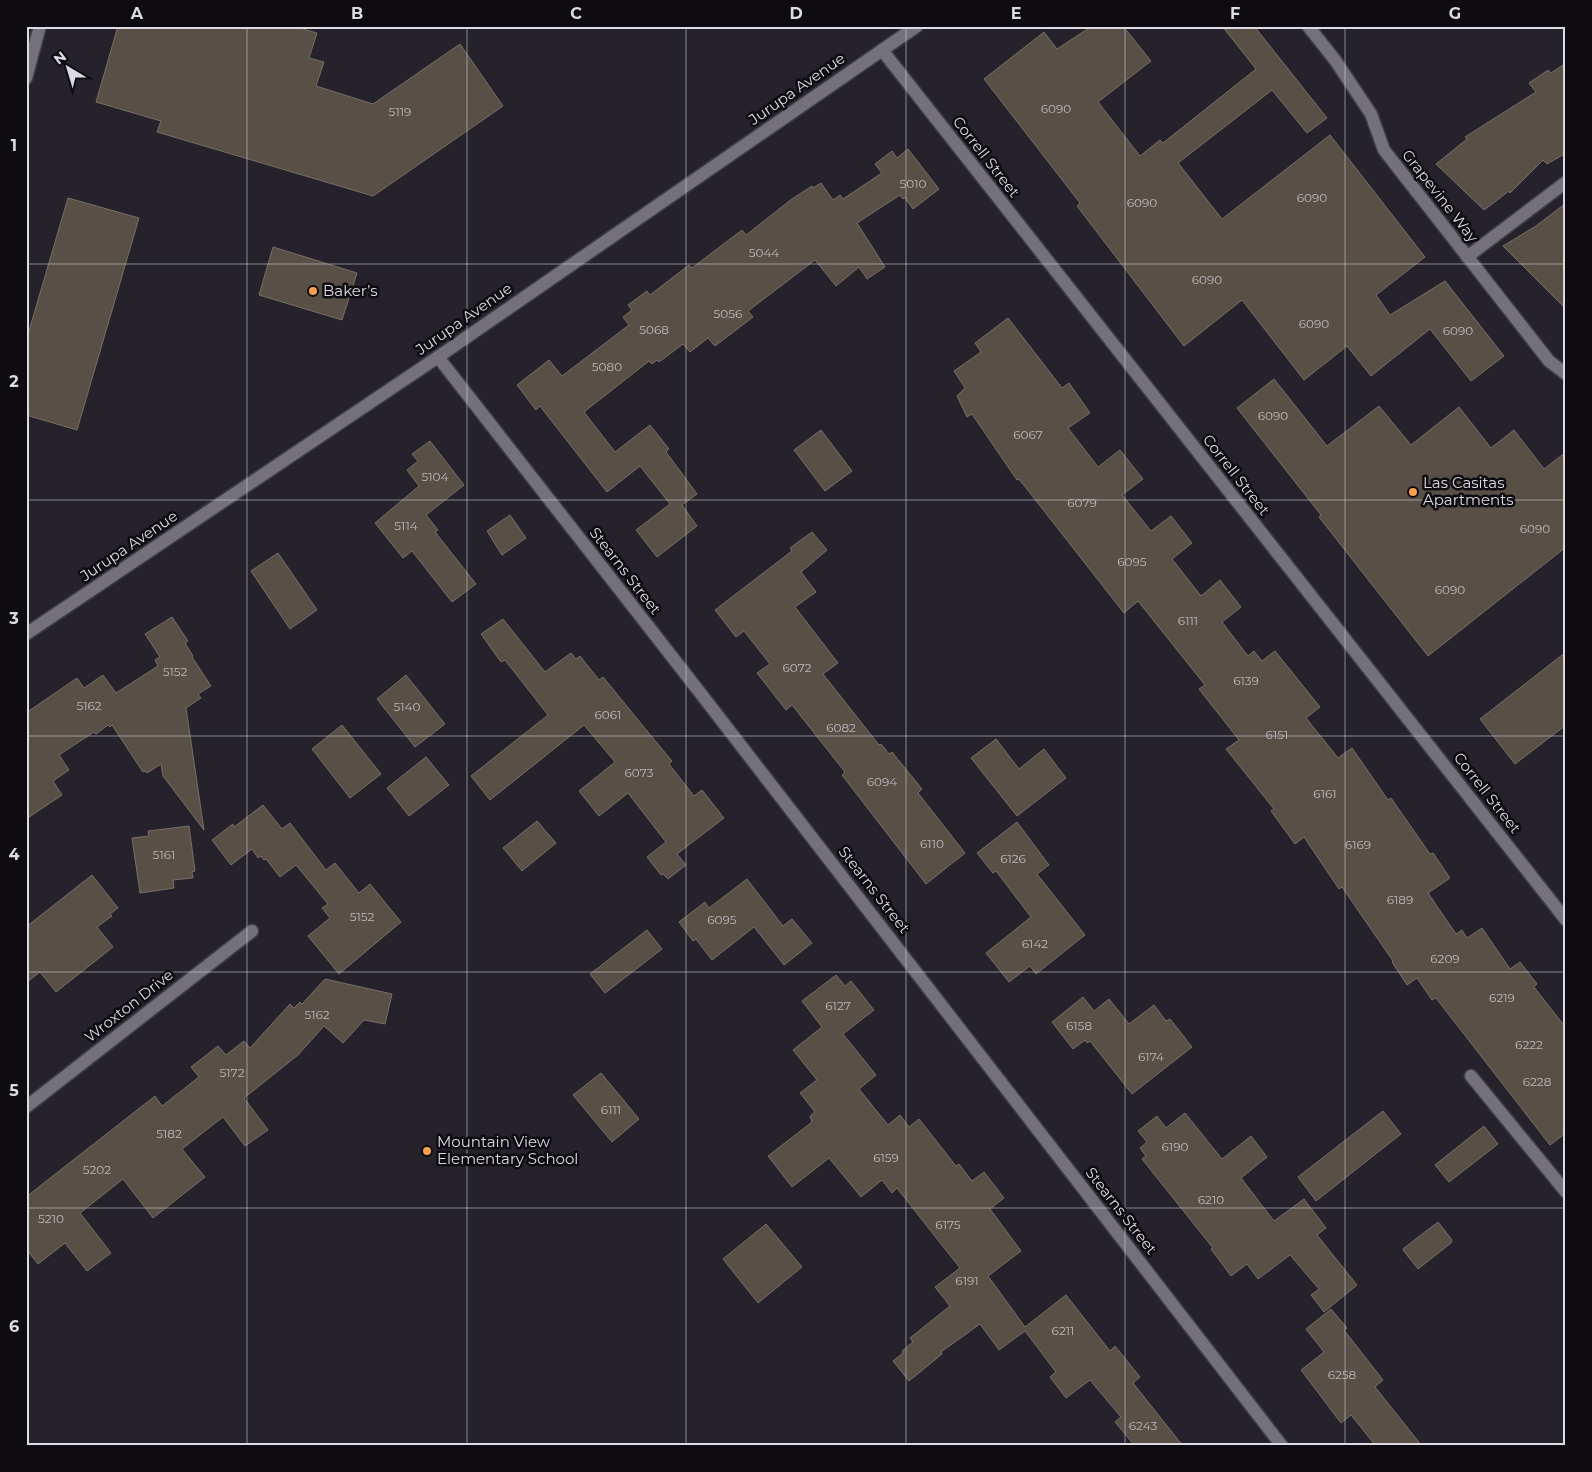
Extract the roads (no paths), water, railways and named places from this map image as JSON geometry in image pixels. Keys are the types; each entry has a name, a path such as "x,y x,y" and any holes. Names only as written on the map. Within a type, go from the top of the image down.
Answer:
{"street":[{"path":"26,78 40,26"},
{"name":"Jurupa Avenue","path":"26,634 438,357 917,26"},
{"name":"Grapevine Way","path":"1308,26 1335,60 1371,114 1384,150 1549,362 1566,374"},
{"name":"Correll Street","path":"882,50 1566,920"},
{"path":"1467,257 1566,182"},
{"name":"Stearns Street","path":"438,357 1282,1446"},
{"name":"Wroxton Drive","path":"26,1107 252,931"},
{"path":"1471,1076 1566,1192"}],"place":[{"name":"Baker’s","path":"313,291"},
{"name":"Las Casitas Apartments","path":"1413,492"},
{"name":"Mountain View Elementary School","path":"427,1151"}]}
